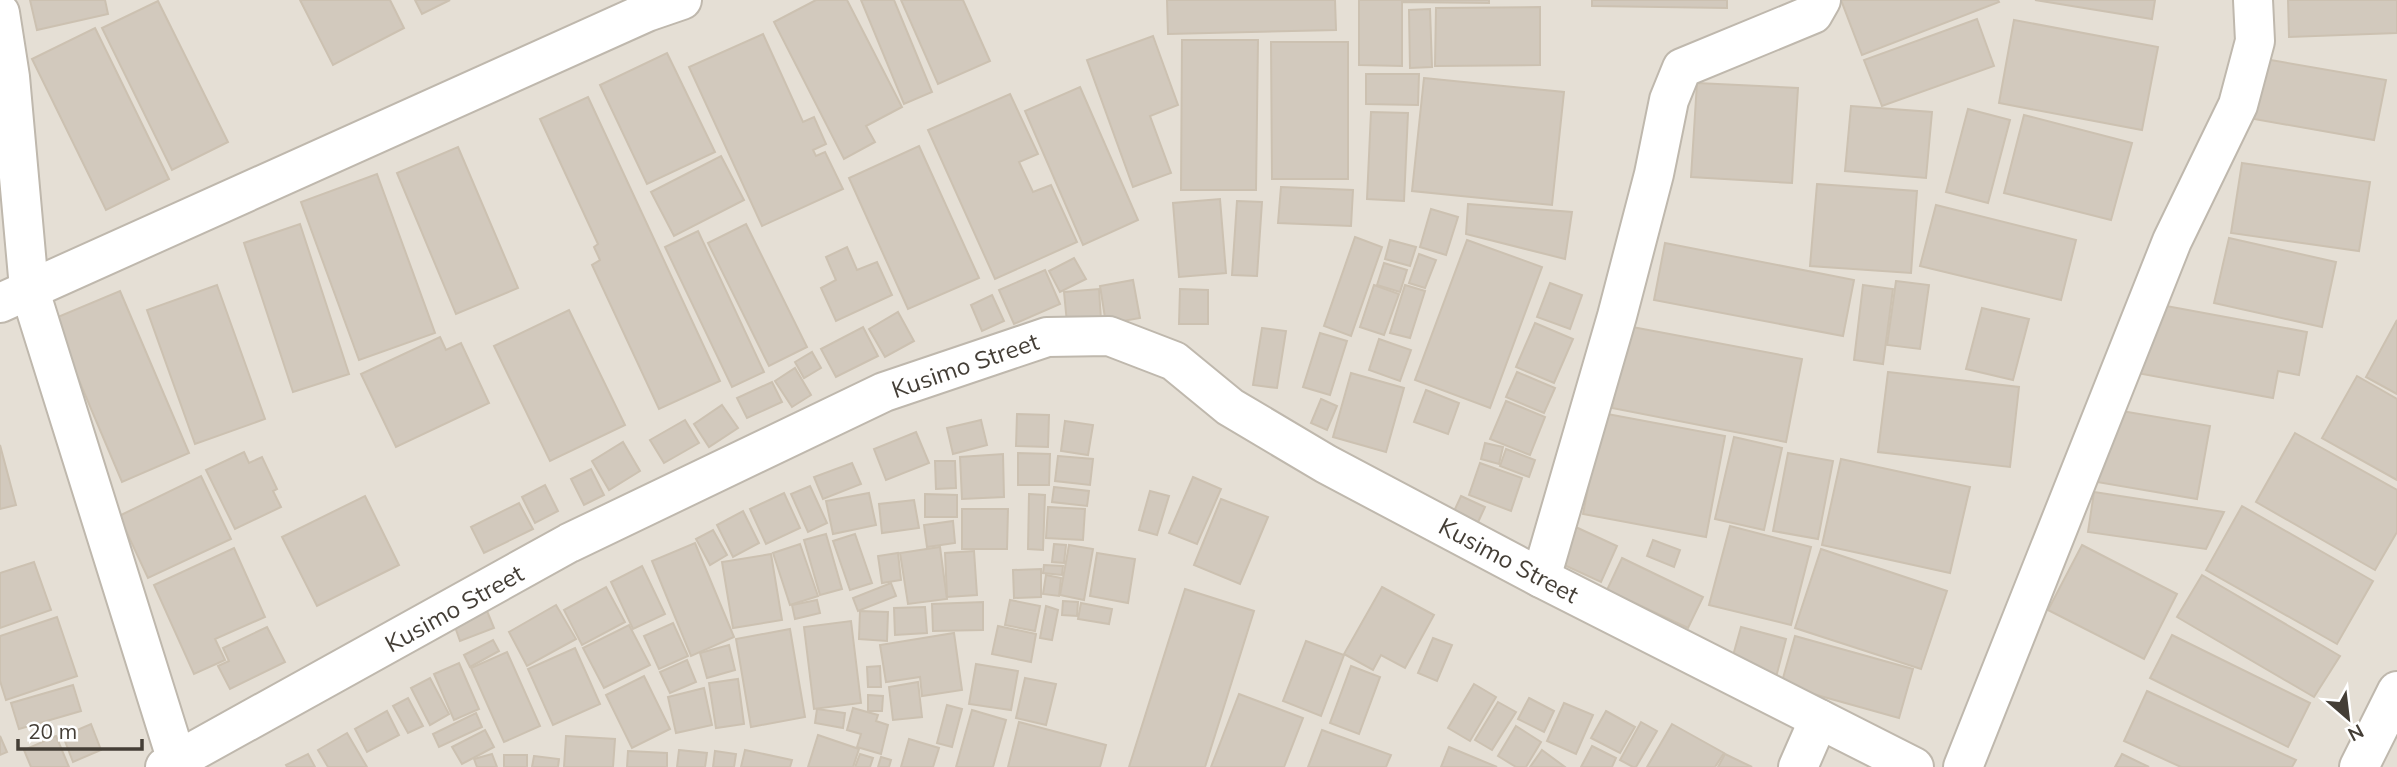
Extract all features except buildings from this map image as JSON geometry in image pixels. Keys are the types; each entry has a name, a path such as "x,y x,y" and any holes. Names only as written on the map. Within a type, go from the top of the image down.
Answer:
{"street":[{"path":"15,295 647,12 682,0"},
{"path":"1541,578 1617,316 1654,174 1669,100 1682,68 1813,14 1821,0"},
{"path":"1963,767 2172,241 2238,105 2255,41 2253,0"},
{"path":"0,13 10,77 15,295 175,765"},
{"name":"Kusimo Street","path":"175,765 569,543 884,391 1047,337 1109,336 1174,361 1230,407 1302,450 1541,578 1914,767"},
{"path":"2359,767 2397,691"},
{"path":"1798,767 1819,719"}],"shaded area":[{"path":"0,0 2397,0 2397,767 0,767"}]}
